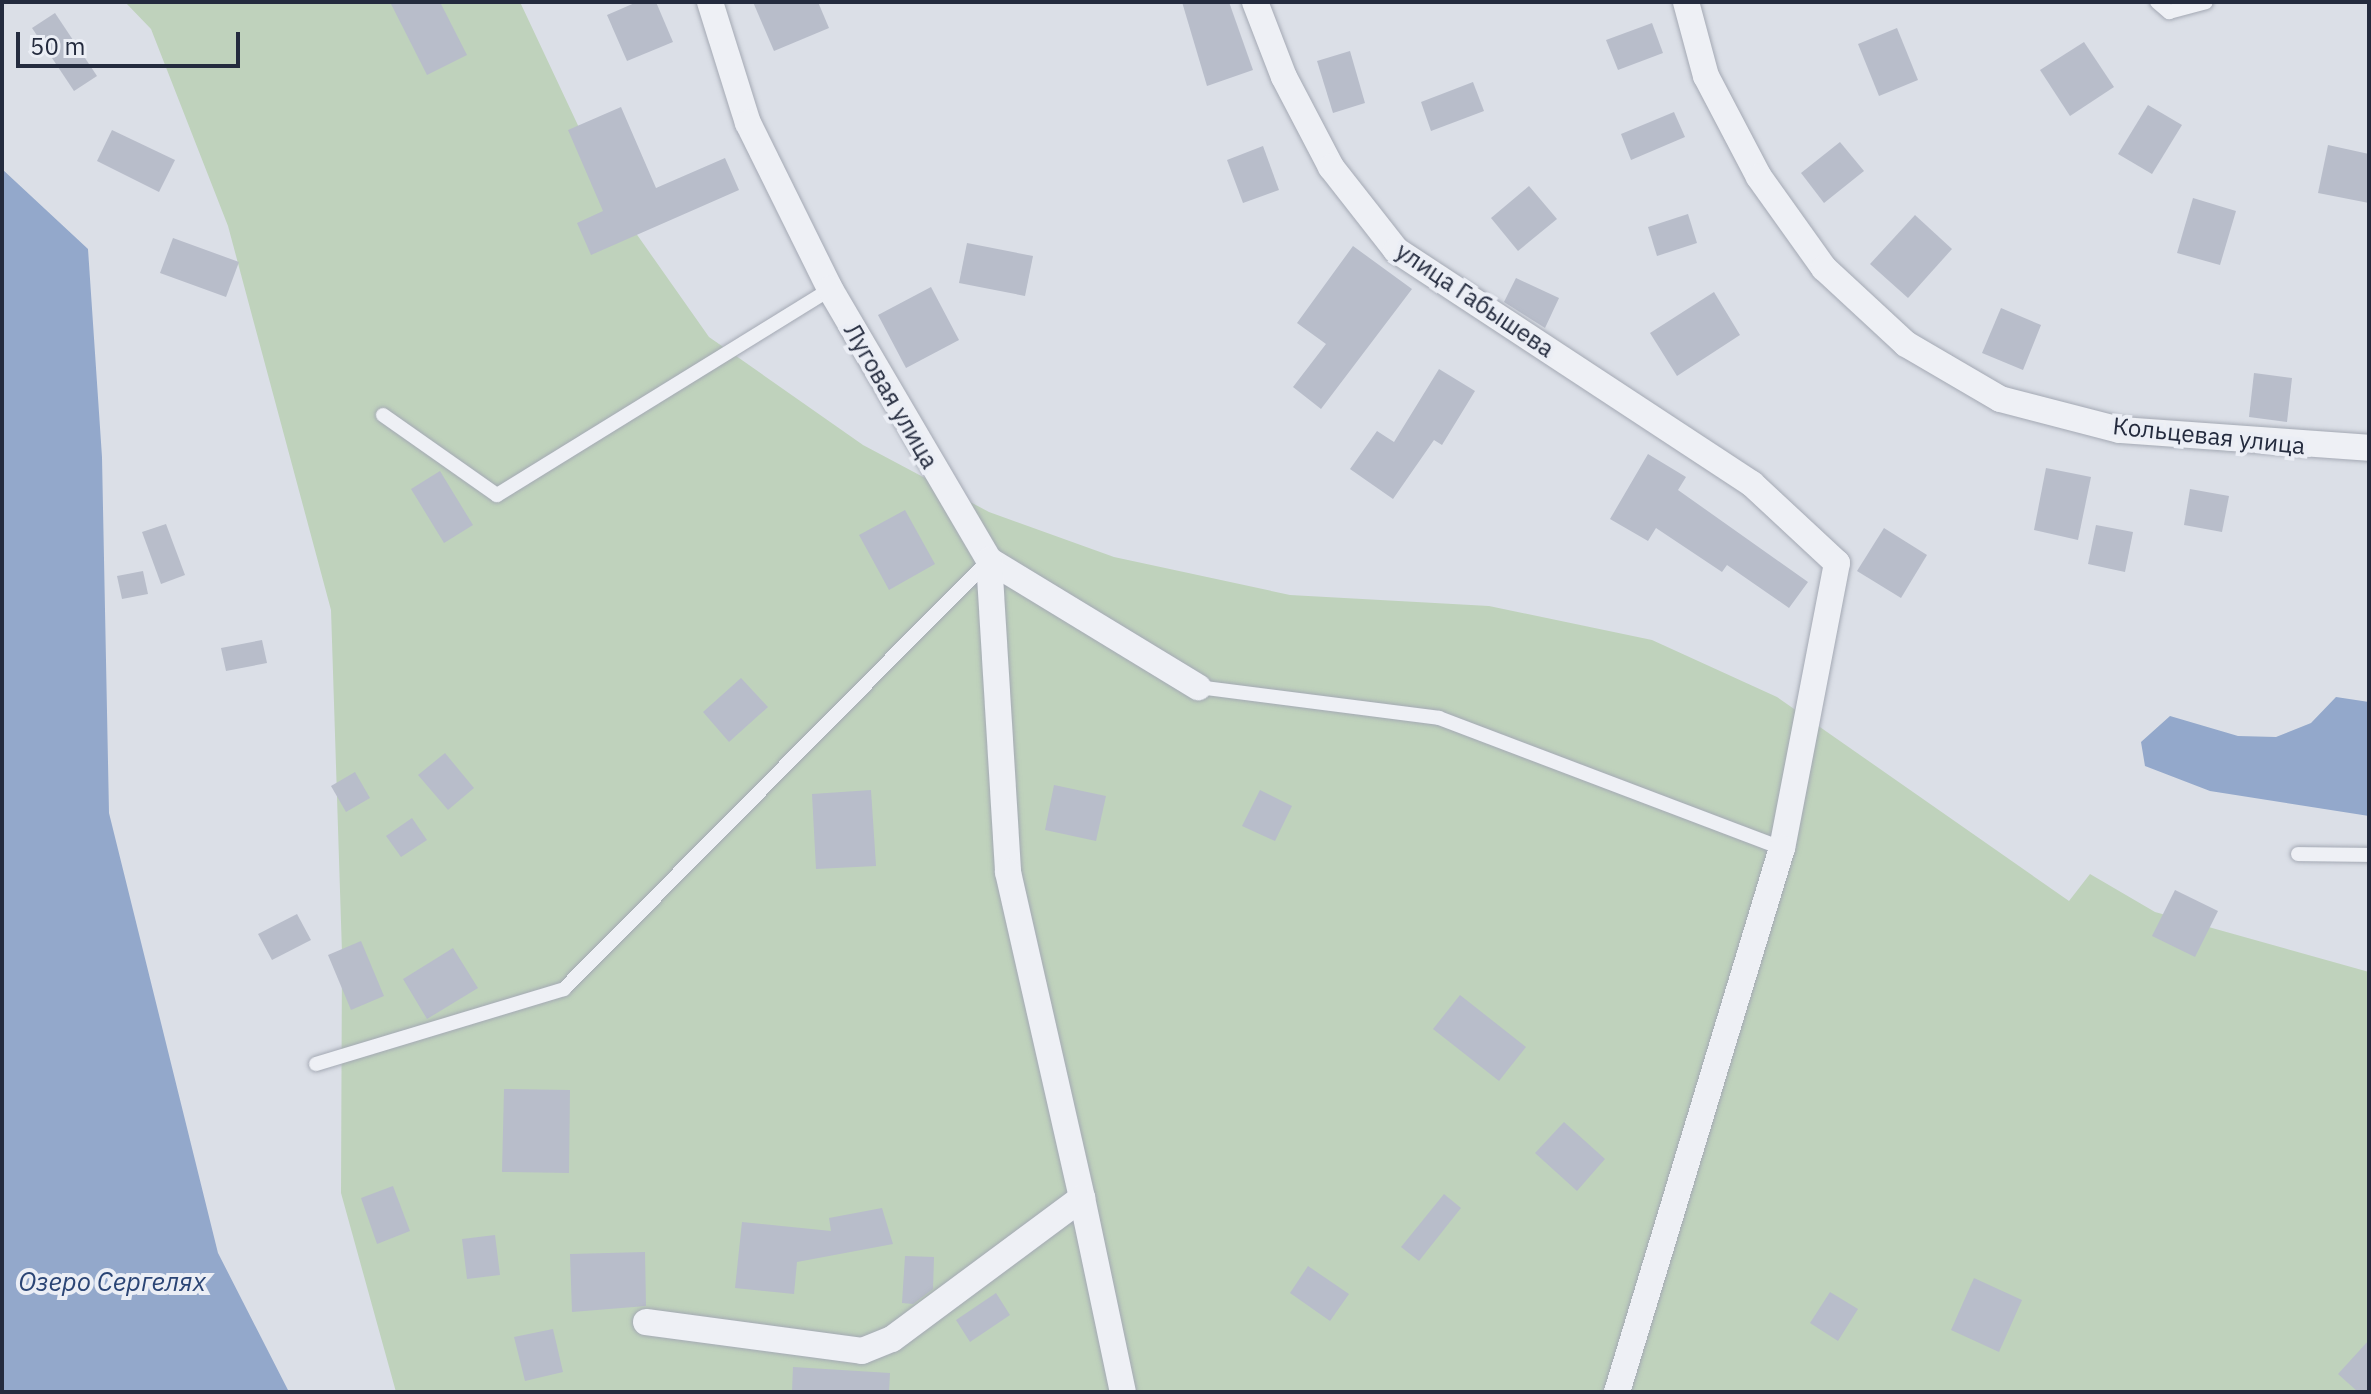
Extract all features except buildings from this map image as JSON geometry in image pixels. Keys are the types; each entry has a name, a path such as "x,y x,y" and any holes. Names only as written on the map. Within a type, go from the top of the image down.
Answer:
{"street":[{"name":"Луговая улица","path":"710,2 748,123 830,289 989,560 1198,687"},
{"name":"улица Габышева","path":"1255,2 1284,77 1331,167 1396,250 1752,484 1837,563 1782,848"},
{"name":"Кольцевая улица","path":"1686,2 1706,76 1759,177 1824,268 1906,344 2000,399 2120,430 2369,448"},
{"path":"989,560 1008,872 1123,1392"},
{"path":"1617,1392 1782,848"},
{"path":"646,1322 862,1351 892,1339 1082,1198"}],"lane":[{"path":"2157,2 2169,12 2206,2"},
{"path":"383,415 497,495 830,289"},
{"path":"316,1064 564,989 989,560"},
{"path":"1198,687 1439,718 1782,848"},
{"path":"2298,854 2369,855"}],"green space":[{"path":"125,2 520,2 614,202 709,337 863,445 989,512 1114,557 1290,595 1489,606 1652,640 1777,697 2069,901 2090,874 2155,912 2369,972 2369,1392 396,1392 341,1193 342,953 331,610 228,226 151,29"}],"water":[{"name":"Озеро Сергелях","path":"2,169 88,249 102,457 109,813 218,1253 289,1392 2,1392"},
{"path":"2336,697 2369,702 2369,816 2210,791 2145,766 2141,742 2170,716 2238,736 2276,737 2311,723"}]}
